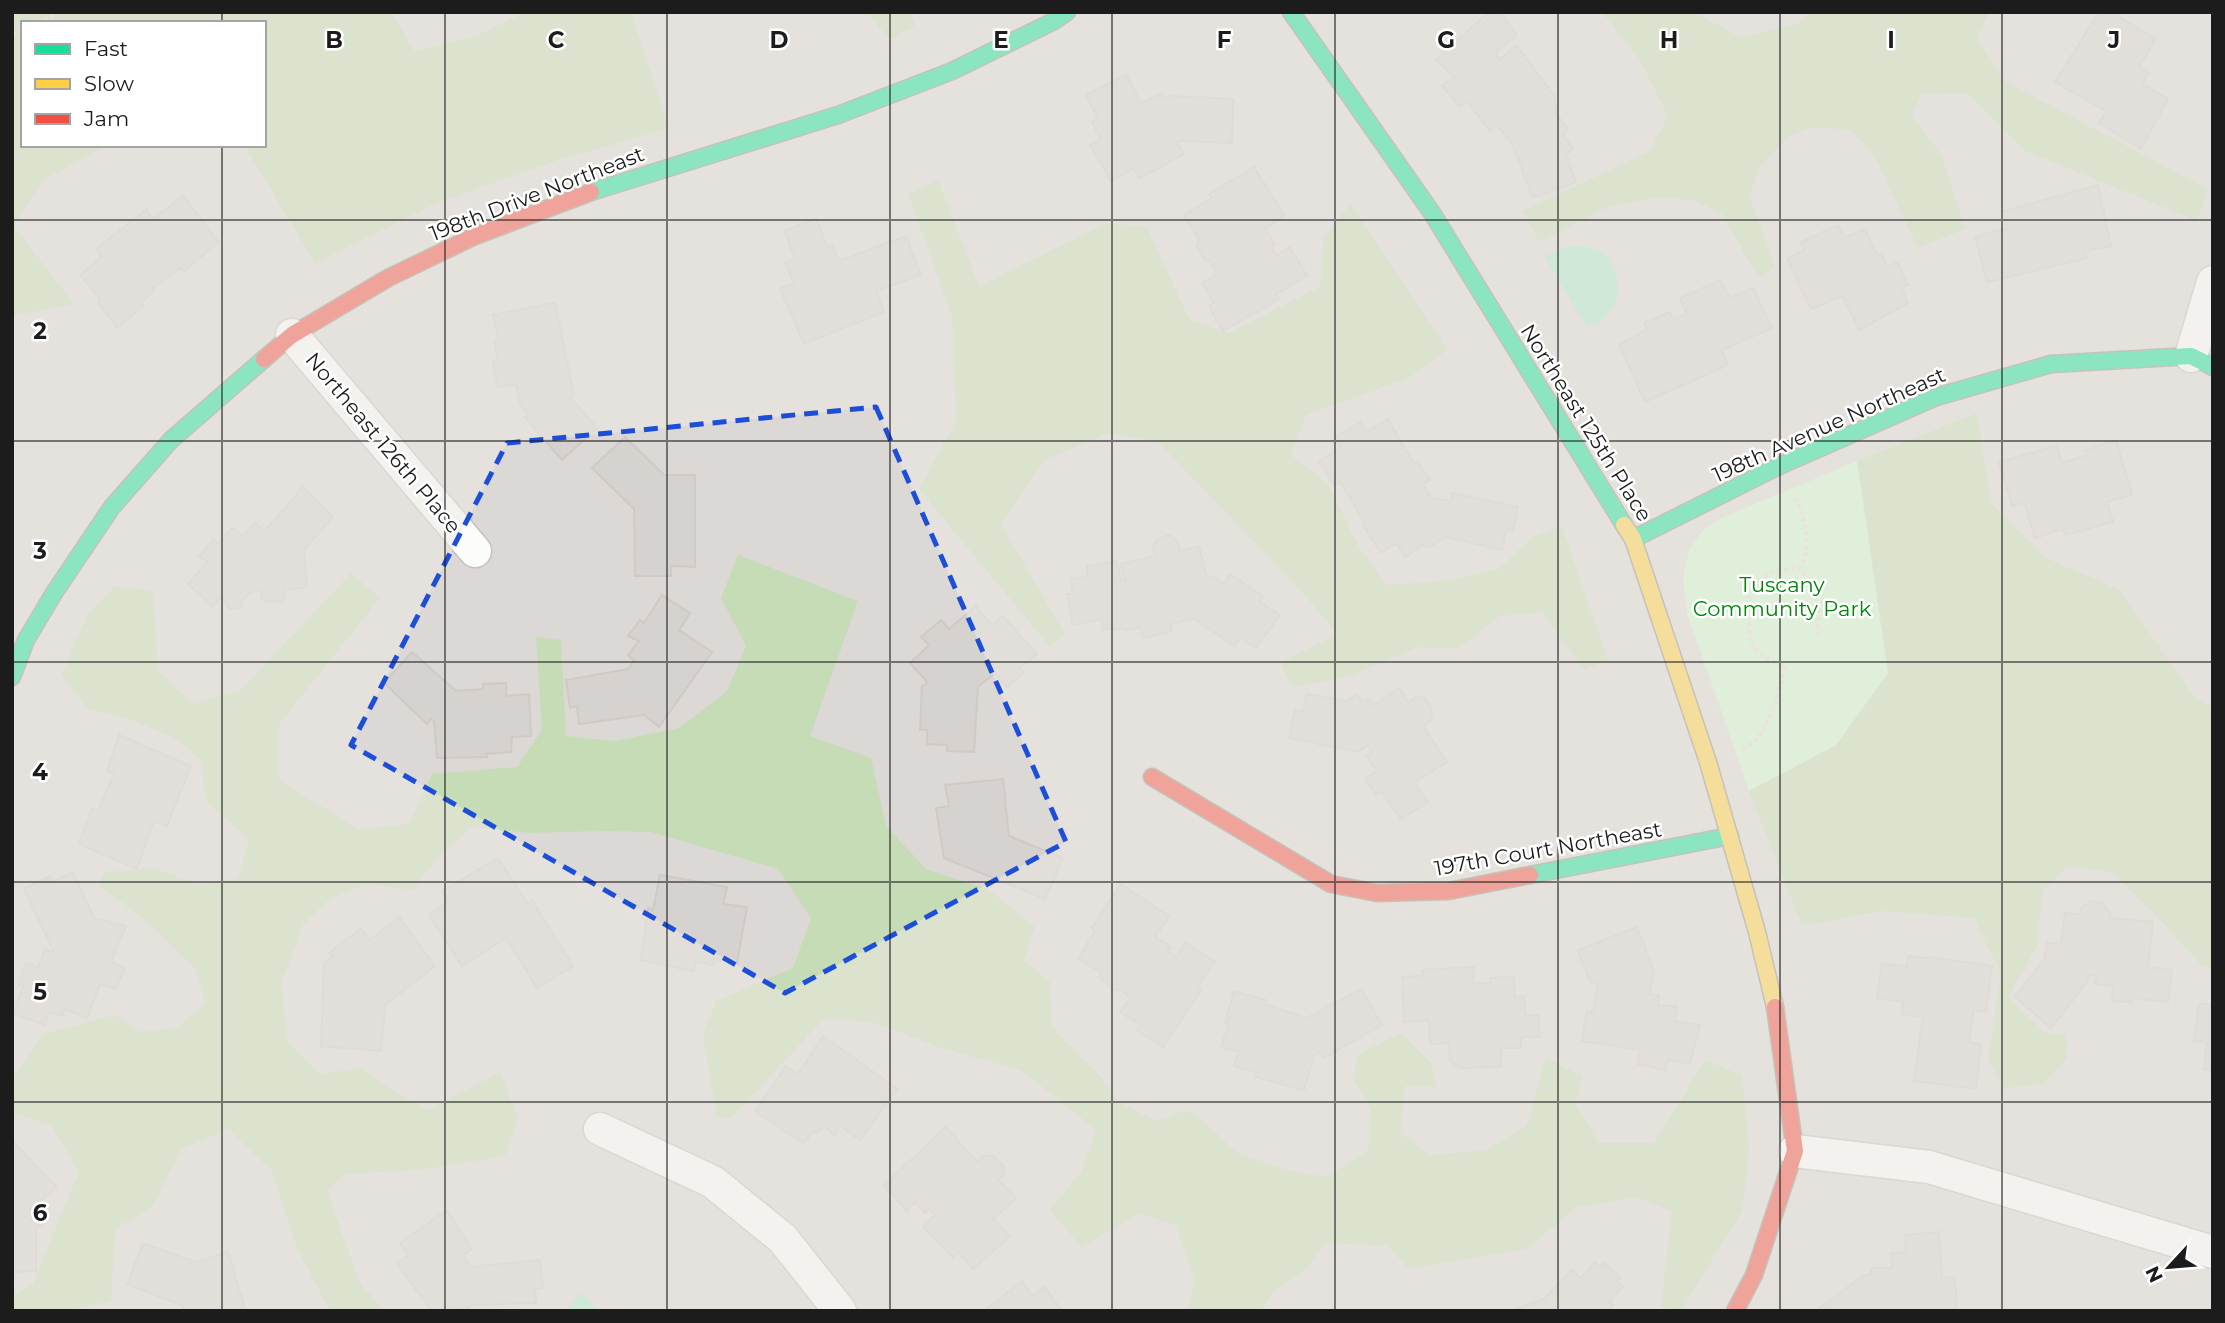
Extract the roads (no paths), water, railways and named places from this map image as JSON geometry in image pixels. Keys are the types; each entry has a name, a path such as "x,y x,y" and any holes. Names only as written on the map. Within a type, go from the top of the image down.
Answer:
{"street":[{"name":"198th Drive Northeast","path":"12,677 26,640 112,507 171,440 292,335 388,278 475,236 600,189 838,115 952,71 1067,12"},
{"name":"Northeast 125th Place","path":"1291,12 1433,213 1633,539 1708,762 1757,932 1778,1019 1795,1151"},
{"path":"2202,362 2213,282"},
{"name":"Northeast 126th Place","path":"292,335 475,551"},
{"name":"198th Avenue Northeast","path":"1633,539 1780,466 1937,397 2051,364 2202,362"},
{"name":"197th Court Northeast","path":"1152,777 1331,884 1377,894 1449,891 1730,836"},
{"path":"600,1129 713,1182 783,1239 840,1311"},
{"path":"1735,1311 1754,1275 1795,1151 1929,1167 2213,1252"}],"park label":[{"name":"Tuscany Community Park","path":"1782,597"}]}
